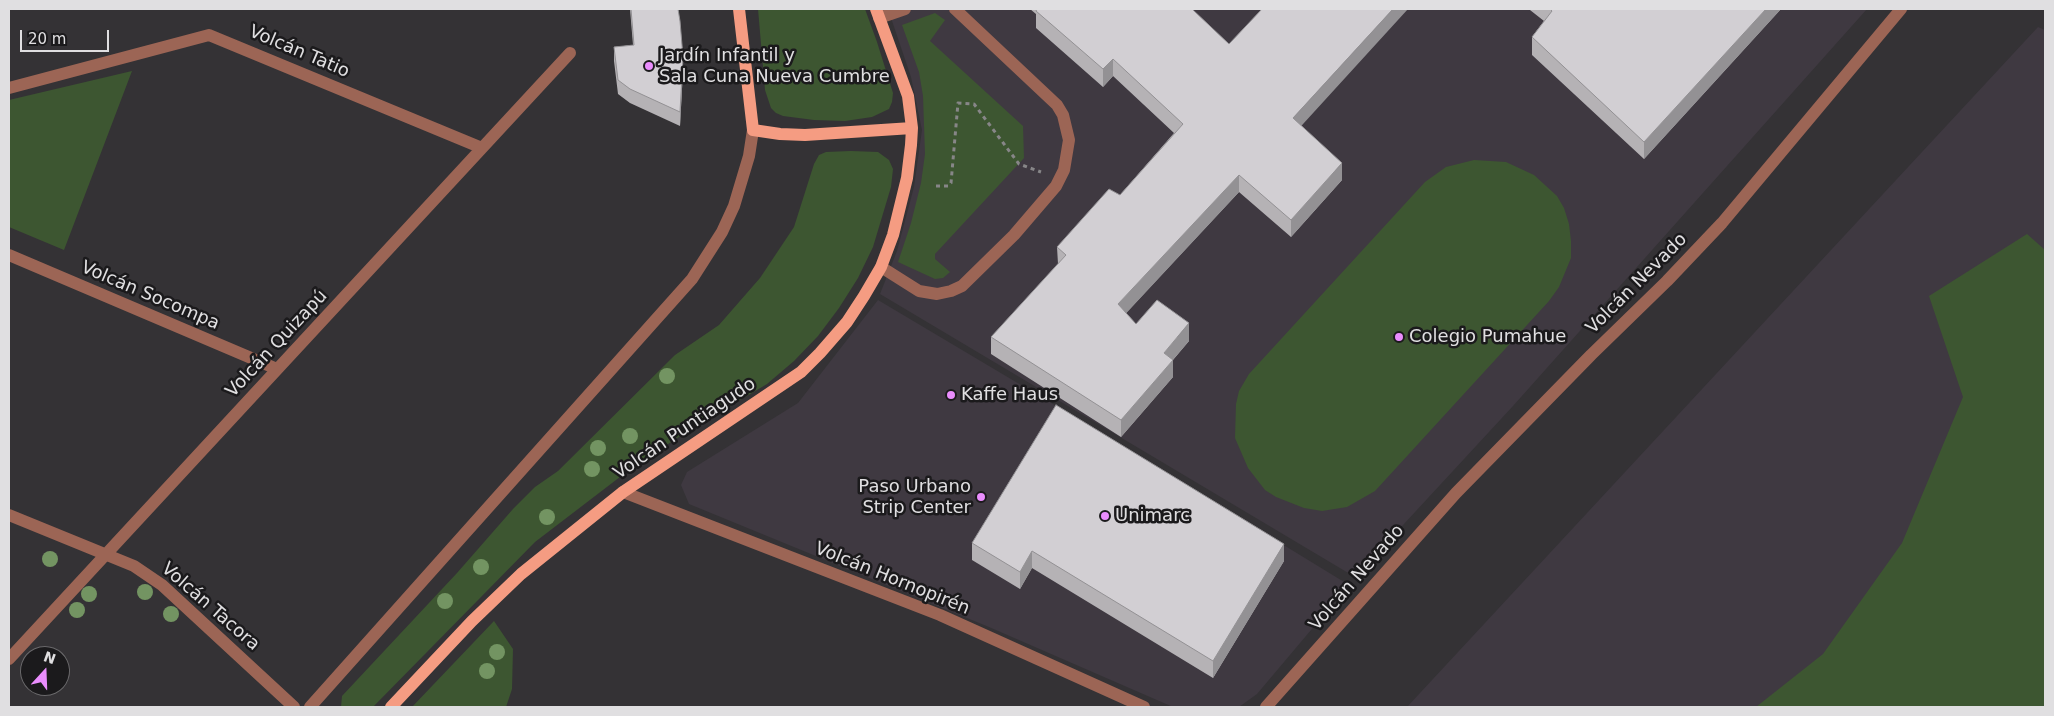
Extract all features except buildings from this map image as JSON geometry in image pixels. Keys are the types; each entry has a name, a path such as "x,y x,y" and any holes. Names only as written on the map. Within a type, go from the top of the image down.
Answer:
{"main road":[{"path":"739,9 753,130 805,136 912,128"},
{"name":"Volcán Puntiagudo","path":"391,707 496,596 623,492 800,372 820,353 847,322 881,267 893,235 903,198 911,145 912,128 908,96 878,13"}],"street":[{"path":"878,13 905,9"},
{"path":"881,267 919,291 937,294 962,286 1014,235 1061,178 1068,152 1068,140 1063,115 1046,93 955,9"},
{"name":"Volcán Nevado","path":"1266,707 1456,493 1591,355 1667,281 1722,223 1902,9"},
{"name":"Volcán Tatio","path":"9,88 209,35 482,148"},
{"name":"Volcán Quizapú","path":"9,659 570,53"},
{"path":"310,707 692,279 722,232 734,206 749,156 753,130"},
{"name":"Volcán Socompa","path":"9,255 277,369"},
{"name":"Volcán Hornopirén","path":"623,492 940,615 1144,707"},
{"name":"Volcán Tacora","path":"9,515 134,566 162,586 294,707"}],"path":[{"path":"936,186 948,186 951,183 958,103 974,104 1019,164 1061,178"}],"shaded area":[{"name":"Colegio Pumahue","path":"888,9 1867,9 1513,406 1355,577 880,294 897,251 914,187 922,130 911,77"},
{"path":"2038,27 2045,30 2045,707 1407,707"},
{"path":"878,300 1063,410 1349,585 1257,694 1239,707 1173,707 989,627 689,504 681,485 687,472 798,403"}],"green space":[{"path":"758,9 865,9 893,93 889,109 872,117 845,121 814,120 783,116 776,113 771,108 765,90"},
{"path":"935,13 945,20 930,41 1023,126 1024,158 935,254 935,259 950,272 943,278 935,279 898,262 911,223 921,183 925,154 923,96 919,72 902,25"},
{"path":"132,71 64,250 9,227 9,100"},
{"path":"826,152 878,152 889,160 893,169 891,187 873,247 858,278 818,336 794,361 767,384 685,433 633,467 535,542 373,707 341,707 342,696 457,573 513,509 535,487 558,471 675,355 719,325 760,278 794,227 814,164 819,155"},
{"name":"Colegio Pumahue","path":"1474,160 1506,162 1534,175 1557,196 1564,208 1569,224 1571,241 1571,258 1559,287 1549,301 1375,491 1347,507 1322,511 1304,508 1276,497 1265,490 1248,468 1235,438 1236,404 1239,391 1249,374 1425,182 1446,167"},
{"path":"2027,234 2045,250 2045,707 1756,707 1823,654 1902,543 1963,397 1929,296"},
{"path":"494,621 513,649 512,689 506,707 412,707"}],"place":[{"name":"Jardín Infantil y Sala Cuna Nueva Cumbre","path":"649,66"},
{"name":"Colegio Pumahue","path":"1399,337"},
{"name":"Kaffe Haus","path":"951,395"},
{"name":"Paso Urbano Strip Center","path":"981,497"},
{"name":"Unimarc","path":"1105,516"}]}
